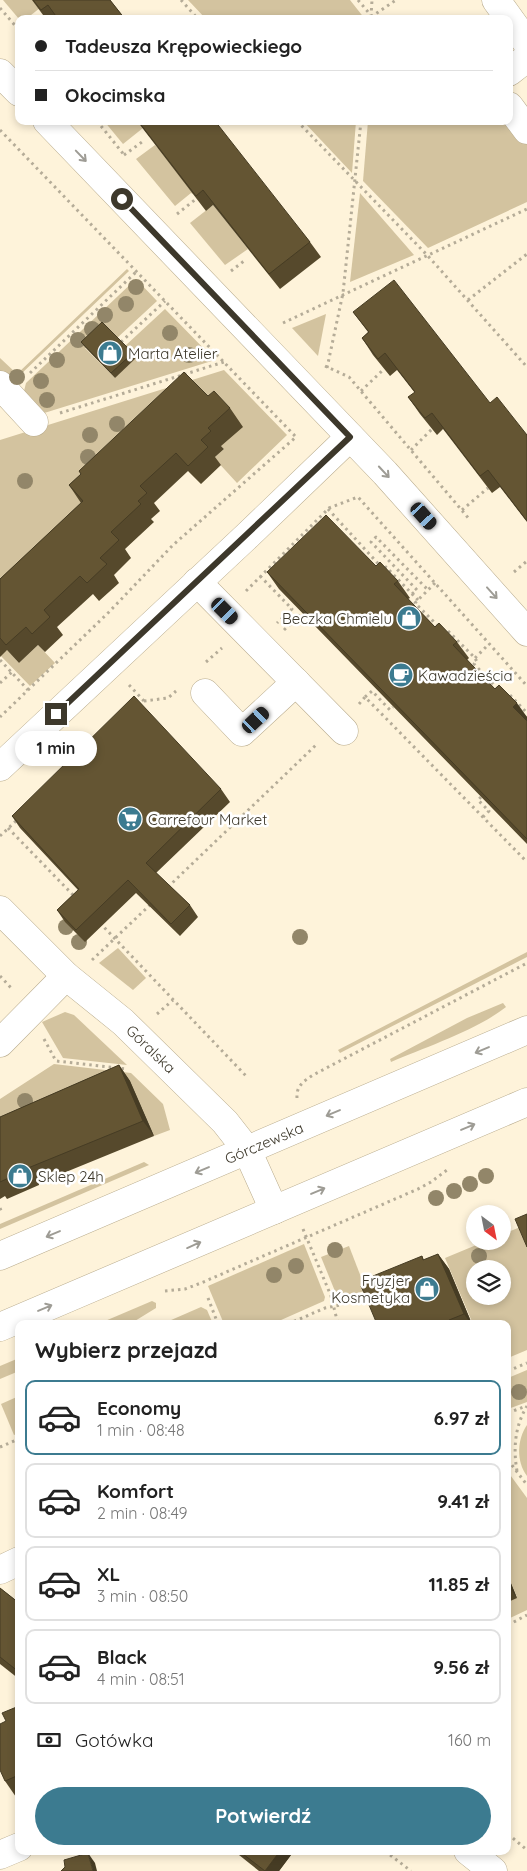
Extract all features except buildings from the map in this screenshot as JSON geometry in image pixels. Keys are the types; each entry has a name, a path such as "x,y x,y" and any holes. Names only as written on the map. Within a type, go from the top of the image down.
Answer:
{"street":[{"path":"496,0 507,15"},
{"path":"513,24 527,43"},
{"path":"513,69 527,58"},
{"path":"0,72 15,88"},
{"path":"513,111 527,130"},
{"path":"51,125 350,437 527,632"},
{"path":"8,393 34,422"},
{"path":"0,767 350,437"},
{"path":"197,582 341,728"},
{"path":"205,693 242,732 296,682"},
{"name":"Góralska","path":"0,910 66,976 123,1022 225,1122 247,1150 274,1210"},
{"path":"0,1043 66,976"},
{"name":"Górczewska","path":"0,1256 527,1030"},
{"path":"16,1320 527,1102"},
{"path":"0,1327 15,1321"},
{"path":"0,1570 15,1563"},
{"path":"0,1855 15,1849"},
{"path":"473,1855 493,1871"}],"path":[{"path":"180,0 194,15"},
{"path":"358,0 370,15"},
{"path":"372,0 372,15"},
{"path":"376,15 396,0"},
{"path":"0,8 15,25"},
{"path":"300,125 428,256 527,367"},
{"path":"325,374 343,293 361,125"},
{"path":"0,130 296,437 173,545 109,612 0,717"},
{"path":"124,155 142,142"},
{"path":"174,216 196,199"},
{"path":"279,325 343,293 428,256 527,209"},
{"path":"468,300 527,254"},
{"path":"227,274 244,260"},
{"path":"8,393 136,272"},
{"path":"121,342 165,301"},
{"path":"34,422 224,362"},
{"path":"361,391 384,368"},
{"path":"411,450 432,429"},
{"path":"462,510 488,488"},
{"path":"358,497 527,686"},
{"path":"328,509 384,570"},
{"path":"412,594 417,590 371,542 376,537 428,590"},
{"path":"514,572 527,561"},
{"path":"379,574 386,567 418,600"},
{"path":"260,576 292,609 276,624 283,632 302,613"},
{"path":"435,583 415,602 443,632 446,629 475,658 477,662 474,664 505,696 508,693 527,713"},
{"path":"475,658 489,644"},
{"path":"0,660 28,690"},
{"path":"0,683 12,672"},
{"path":"125,680 144,701 137,708"},
{"path":"165,890 341,728 365,697 372,692 390,710 393,706"},
{"path":"365,697 527,862"},
{"path":"481,797 478,800 489,811 484,817"},
{"path":"0,836 22,814"},
{"path":"8,828 82,904"},
{"path":"66,976 89,963 158,897"},
{"path":"95,918 248,1078"},
{"path":"299,1105 296,1091 300,1084 313,1075 527,963"},
{"path":"0,976 17,994 56,1061 132,1070"},
{"path":"160,1292 201,1283 418,1189 452,1167"},
{"path":"0,1208 2,1214"},
{"path":"302,1227 331,1296 338,1320"},
{"path":"297,1320 325,1308 333,1307 364,1295"},
{"path":"208,1298 216,1320"},
{"path":"511,1370 527,1363"},
{"path":"511,1413 527,1406"},
{"path":"517,1472 514,1455 515,1438 519,1421 527,1406"},
{"path":"0,1447 15,1441"},
{"path":"511,1464 527,1485"},
{"path":"511,1624 527,1616"},
{"path":"511,1837 527,1850"},
{"path":"390,1855 411,1871"}],"shaded area":[{"path":"3,0 42,0 45,4 31,15 16,15"},
{"path":"188,0 350,0 362,15 202,15"},
{"path":"107,125 140,125 143,128 123,144"},
{"path":"307,125 356,125 352,173"},
{"path":"368,125 512,125 527,143 527,202 428,248 363,181"},
{"path":"155,145 201,189 193,194 191,193 175,206 136,159"},
{"path":"360,193 414,255 350,282"},
{"path":"213,205 248,249 225,265 190,223"},
{"path":"127,269 129,271 20,375 15,387 0,372 0,358 17,374"},
{"path":"136,279 157,301 117,338 85,348 115,378 125,346 165,309 215,360 41,414 23,395 26,383"},
{"path":"326,314 318,356 292,328"},
{"path":"224,370 287,435 237,483 214,458 224,449 221,446 0,608 0,440"},
{"path":"0,642 19,663 38,645 55,663 30,686 0,655"},
{"path":"118,948 146,978 133,990 99,963"},
{"path":"527,952 527,957 340,1053 338,1050"},
{"path":"503,1003 506,1007 481,1023 451,1038 391,1062 390,1059 467,1018"},
{"path":"65,1012 74,1015 127,1065 63,1058 42,1022"},
{"path":"54,1064 131,1073 163,1104 170,1130 154,1136 130,1081 0,1136 0,1099"},
{"path":"144,1162 149,1165 0,1229 0,1224"},
{"path":"523,1226 527,1239 527,1350 511,1357 511,1320 471,1320 445,1258 466,1249 511,1250 511,1231"},
{"path":"304,1244 325,1297 324,1301 281,1320 222,1320 208,1286"},
{"path":"349,1246 366,1290 339,1301 321,1257"},
{"path":"152,1301 156,1303 156,1308 136,1320 107,1320"},
{"path":"201,1307 207,1310 211,1320 171,1320"},
{"path":"15,1360 15,1373 0,1379 0,1366"},
{"path":"527,1370 527,1402 511,1408 511,1377"},
{"path":"15,1398 15,1435 14,1435 1,1404"},
{"path":"527,1425 527,1476 521,1464 519,1450 521,1437"},
{"path":"511,1476 527,1498 527,1610 511,1618 511,1600 517,1597 511,1583"}],"place":[{"name":"Marta Atelier","path":"110,353"},
{"name":"Beczka Chmielu","path":"409,618"},
{"name":"Kawadzieścia","path":"401,675"},
{"name":"Carrefour Market","path":"130,819"},
{"name":"Sklep 24h","path":"20,1176"},
{"name":"Fryzjer Kosmetyka","path":"427,1289"}],"route":[{"path":"56,714 350,437 122,199"}]}
